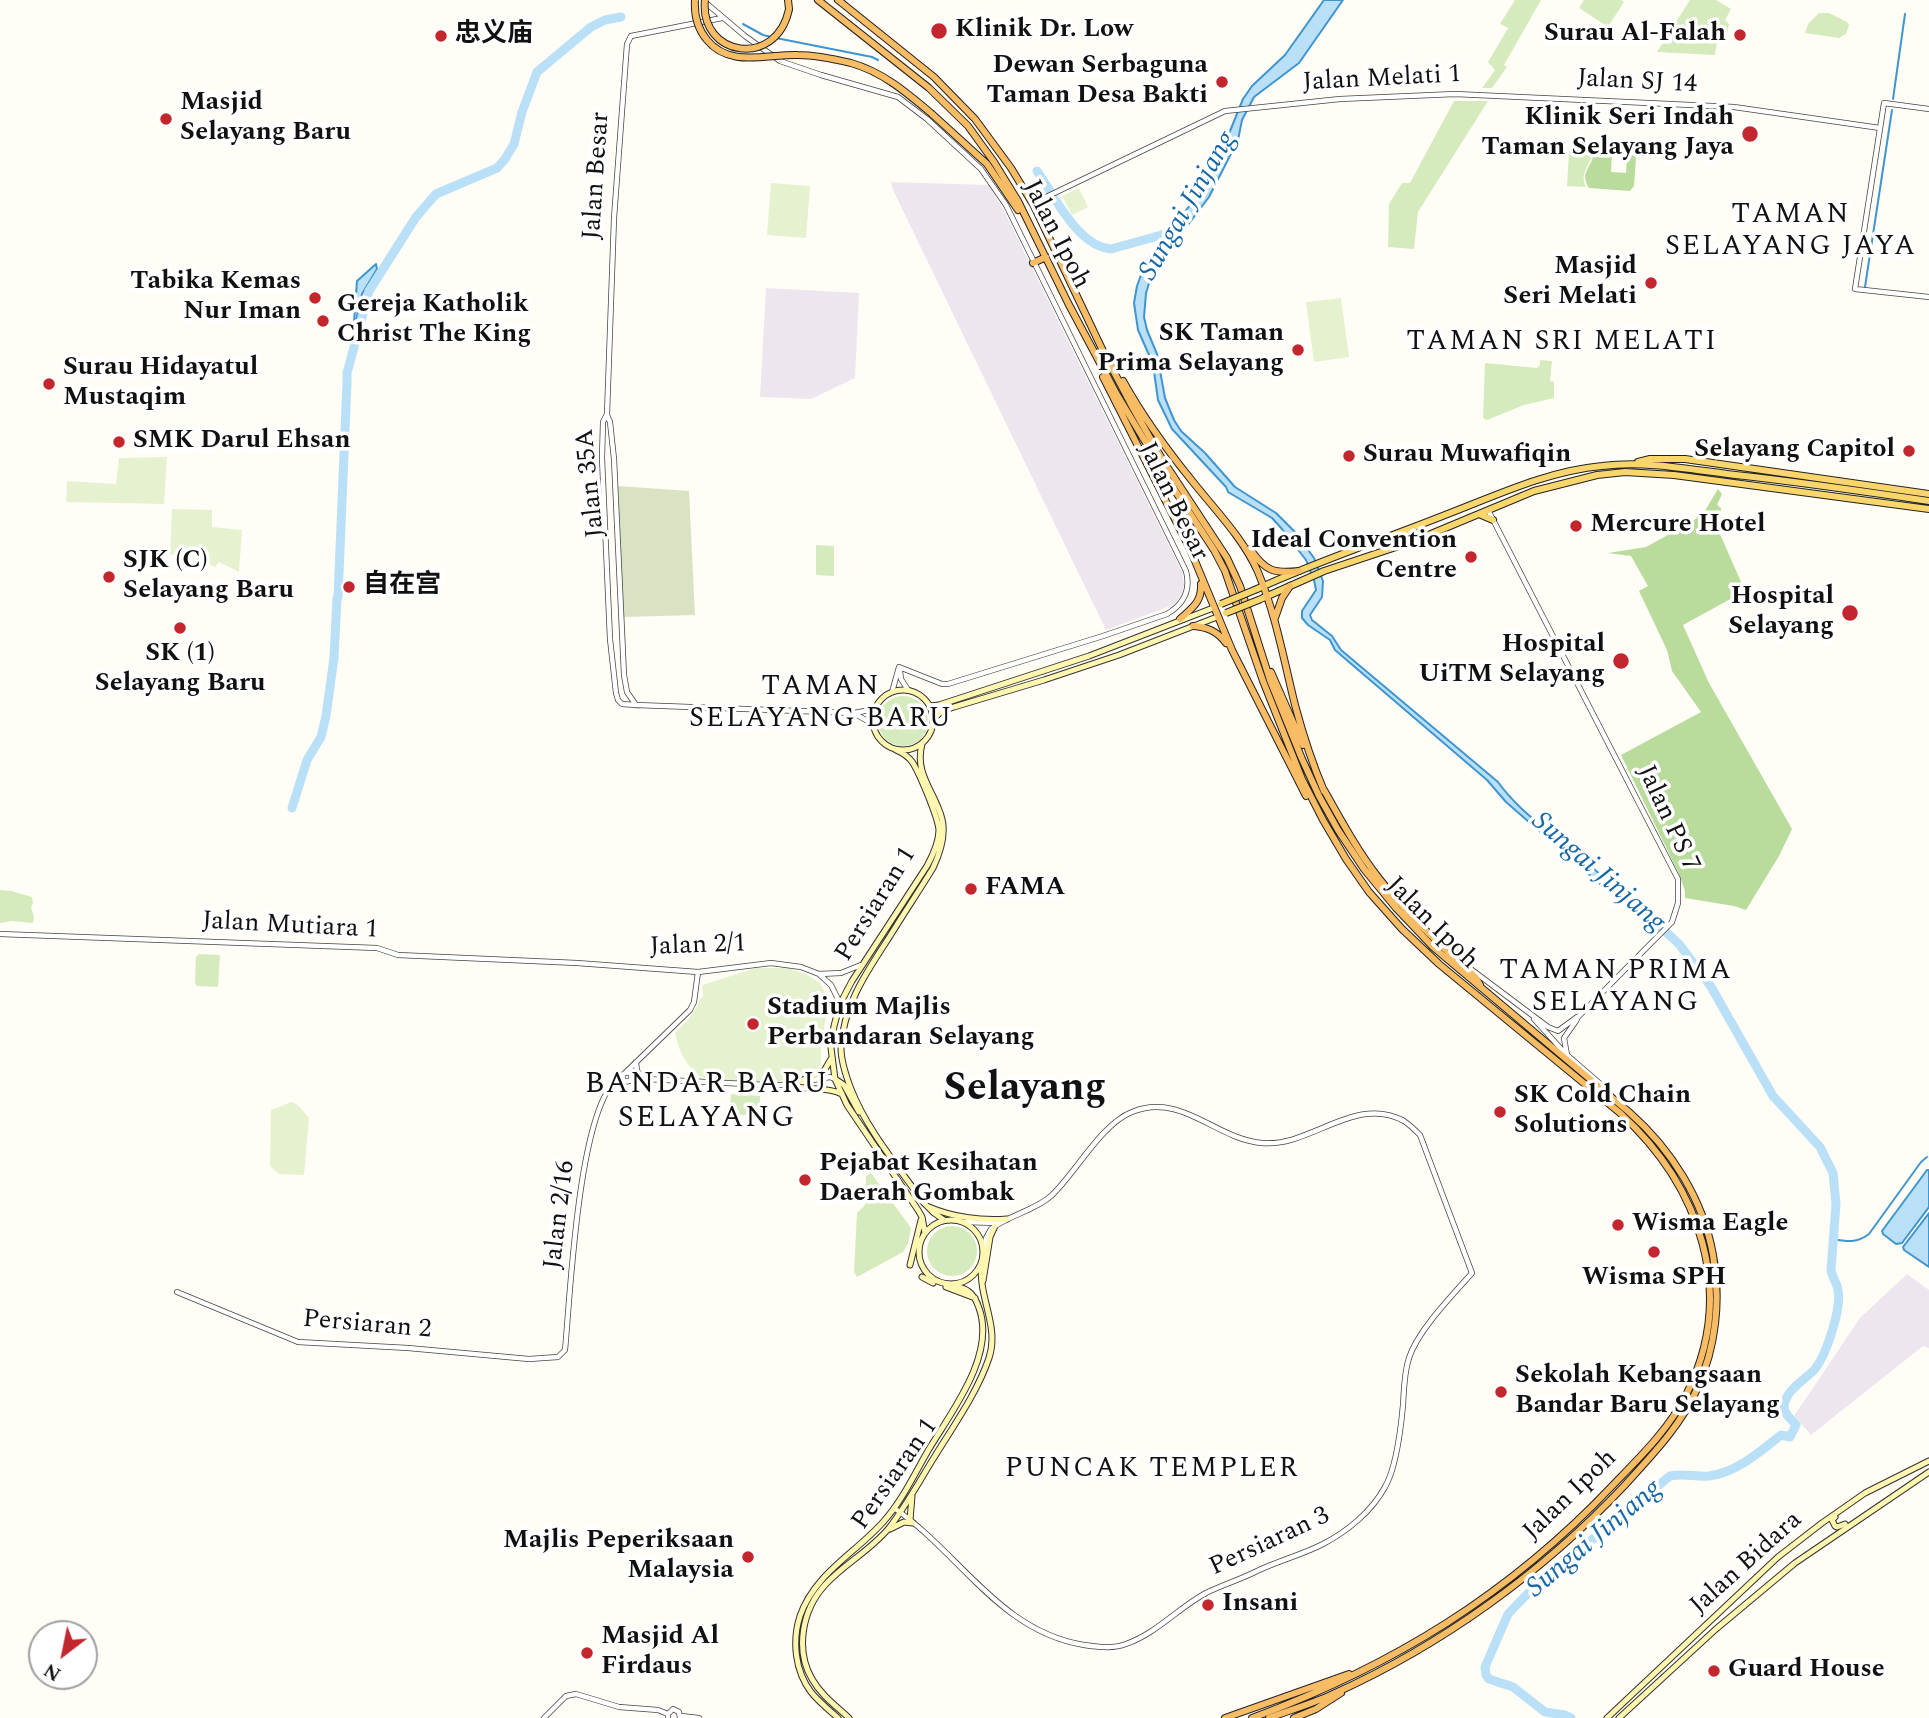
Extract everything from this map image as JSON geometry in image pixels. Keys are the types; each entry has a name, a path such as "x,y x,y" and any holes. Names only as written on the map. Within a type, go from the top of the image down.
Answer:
{"highway":[{"path":"695,0 695,18 701,32 716,49 726,55 742,58 808,55 855,64 894,83 992,169 1037,238"},
{"path":"704,0 710,28 721,41 739,49 751,49 771,41 781,31 789,9 788,0"},
{"name":"Jalan Ipoh","path":"818,0 929,88 968,126 995,162 1131,419 1225,571 1263,681 1312,799 1346,859 1369,892 1402,929 1463,984 1620,1114 1651,1144 1691,1208 1703,1242 1710,1292 1705,1343 1695,1375 1676,1412 1650,1445 1591,1508 1513,1577 1459,1616 1377,1665 1317,1693 1252,1718"},
{"name":"Jalan Ipoh","path":"838,0 934,77 975,119 1028,195 1118,380 1162,458 1227,558 1286,722 1319,796 1364,869 1390,902 1426,940 1649,1131 1677,1166 1695,1197 1710,1240 1717,1284 1716,1325 1707,1364 1697,1390 1681,1418 1612,1498 1552,1554 1460,1625 1357,1682 1269,1718"},
{"path":"844,0 860,18"},
{"path":"1033,263 1046,257"},
{"path":"1082,308 1148,422 1259,563 1279,572 1299,571"},
{"path":"1079,324 1111,395 1190,549 1232,650 1300,786 1346,859"},
{"path":"1239,538 1251,558 1263,598 1275,618 1304,736 1324,791"},
{"path":"1180,619 1196,606 1199,600 1202,585 1200,573"},
{"path":"1275,618 1282,598 1290,586"},
{"path":"1250,616 1280,695 1324,791 1357,847 1377,876 1419,924 1476,978 1483,990"},
{"path":"1192,626 1216,632 1232,650"},
{"path":"1224,1718 1377,1665"},
{"path":"1294,1718 1332,1700 1357,1682"}],"main road":[{"path":"1633,464 1650,459 1685,459 1926,493"},
{"path":"930,706 1089,656 1492,496 1550,477 1600,466 1672,466 1929,501"},
{"path":"934,718 942,711 1119,655 1324,571 1401,546 1477,513 1574,479 1625,472 1703,478 1929,509"},
{"path":"1488,509 1487,503 1492,496"},
{"path":"1477,513 1493,520"},
{"path":"908,690 921,695 930,706 934,718 933,728 929,737 914,749 896,750 878,737 873,724 875,709 879,701 892,692 908,690"},
{"name":"Persiaran 1","path":"922,744 919,766 942,820 942,844 933,868 853,998 841,1049 843,1065 853,1094 869,1123 926,1205 944,1220"},
{"name":"Persiaran 1","path":"896,750 906,755 913,763 938,823 939,833 927,866 862,965 840,1004 833,1032 832,1056 835,1079 847,1105 922,1217 925,1233"},
{"path":"833,1032 843,1034"},
{"path":"791,1085 824,1071 832,1056"},
{"path":"835,1079 844,1085 857,1110 869,1123"},
{"path":"791,1085 833,1090 842,1094"},
{"path":"926,1205 939,1211 1001,1223 990,1237 982,1291"},
{"path":"910,1265 922,1217"},
{"path":"948,1284 965,1282 978,1271 982,1264 984,1248 978,1233 965,1222 951,1219 932,1226 925,1233 919,1247 920,1263 932,1278 948,1284 962,1288 975,1298"},
{"name":"Persiaran 1","path":"838,1718 811,1692 800,1670 795,1646 800,1616 823,1577 913,1493 965,1407 989,1357 993,1337 982,1291 982,1264"},
{"path":"922,1278 975,1298"},
{"name":"Persiaran 1","path":"848,1718 820,1691 806,1666 803,1632 810,1608 823,1586 886,1531 974,1372 983,1334 983,1321 975,1298"},
{"name":"Jalan Bidara","path":"1607,1718 1760,1572 1810,1532 1872,1489 1929,1461"},
{"name":"Jalan Bidara","path":"1619,1718 1749,1601 1811,1551 1929,1472"},
{"path":"886,1531 912,1521 913,1493"},
{"path":"1853,1502 1832,1520 1837,1528 1869,1512"}],"street":[{"name":"Jalan Besar","path":"704,0 723,18 780,61 892,94 908,104 981,169 1006,205 1186,570 1189,582 1186,595 1176,609 1104,636 948,684 899,667"},
{"name":"Jalan Besar","path":"607,414 614,218 627,41 631,36 723,18"},
{"name":"Jalan Melati 1","path":"1044,198 1225,111 1340,99 1455,94 1517,97"},
{"name":"Jalan SJ 14","path":"1517,97 1734,107 1880,128"},
{"path":"1929,109 1884,103 1855,289 1929,297"},
{"path":"1028,195 1037,200 1044,198"},
{"path":"1037,213 1044,198"},
{"name":"Jalan 35A","path":"607,414 603,422 602,458 611,652 617,697 622,704 636,705"},
{"name":"Jalan 35A","path":"607,414 614,459 624,675 627,692 636,705"},
{"path":"1493,520 1500,505"},
{"name":"Jalan PS 7","path":"1488,509 1676,872 1679,886 1676,914 1669,926 1578,1017 1564,1038 1567,1055"},
{"path":"899,667 901,679 908,690"},
{"path":"892,692 899,667"},
{"path":"636,705 853,713 875,709"},
{"path":"853,713 873,724"},
{"name":"Jalan Mutiara 1","path":"0,934 377,948 398,955 577,963"},
{"path":"1446,950 1548,1027 1558,1031 1578,1017"},
{"name":"Jalan 2/1","path":"577,963 698,972 771,963 801,967 819,974 841,973 862,965"},
{"path":"698,972 694,1002 690,1010 636,1061 627,1077 645,1080 791,1085 830,1077 835,1079"},
{"path":"819,974 831,985 840,1004"},
{"path":"1529,1013 1567,1055 1615,1100"},
{"path":"636,1061 637,1071 645,1080"},
{"name":"Jalan 2/16","path":"562,1355 565,1350 582,1182 597,1113 601,1100 617,1078 627,1077"},
{"name":"Persiaran 3","path":"897,1510 1017,1619 1045,1634 1077,1643 1101,1647 1124,1645 1147,1635 1206,1593 1323,1544 1361,1517 1376,1502 1392,1471 1409,1356 1435,1316 1472,1273 1424,1142 1420,1135 1404,1122 1390,1115 1368,1114 1344,1119 1292,1140 1262,1143 1230,1135 1181,1110 1168,1107 1142,1109 1129,1113 1105,1133 1050,1197 1001,1223 965,1222"},
{"path":"984,1248 988,1233 1001,1223"},
{"name":"Persiaran 2","path":"177,1292 298,1342 529,1359 562,1355"},
{"path":"544,1718 570,1694 583,1695 618,1707 658,1710 668,1716 671,1710 675,1709 681,1717 699,1718"}],"shaded area":[{"path":"891,182 989,185 1182,572 1183,591 1173,605 1106,630"},
{"path":"766,288 859,293 855,378 811,399 760,397"},
{"path":"1907,1274 1929,1290 1929,1348 1923,1346 1811,1435 1794,1416 1860,1318"}],"green space":[{"path":"1515,0 1541,0 1504,65 1507,67 1492,88 1482,88 1495,70 1488,62 1508,28 1500,24"},
{"path":"1584,0 1624,2 1608,27 1579,8"},
{"path":"1690,0 1716,0 1731,9 1725,20 1729,24 1725,43 1717,42 1715,55 1657,52"},
{"path":"1819,13 1829,13 1847,22 1849,25 1846,34 1839,38 1805,33 1808,24"},
{"path":"1454,101 1488,101 1418,212 1414,249 1388,247 1389,204 1402,183 1410,183"},
{"path":"1569,151 1593,152 1584,173 1586,187 1567,186"},
{"path":"1594,152 1612,153 1611,172 1626,173 1627,154 1634,155 1634,186 1630,191 1589,188 1585,178"},
{"path":"771,183 810,186 806,238 767,235"},
{"path":"1079,188 1088,207 1072,215 1062,196"},
{"path":"1341,298 1349,357 1314,362 1306,302"},
{"path":"1540,360 1552,361 1550,381 1554,382 1554,398 1524,405 1487,420 1483,418 1485,363 1537,368"},
{"path":"167,457 164,504 66,502 67,481 116,484 119,458"},
{"path":"618,486 689,491 695,615 623,617"},
{"path":"1718,489 1722,494 1717,505 1721,508 1720,534 1745,591 1683,625 1709,683 1792,829 1746,910 1685,898 1679,874 1621,755 1701,712 1672,671 1667,650 1639,591 1648,586 1631,556 1608,553 1646,547 1686,525 1703,514"},
{"path":"172,509 212,510 212,527 242,530 239,572 219,562 215,567 199,559 203,551 192,546 188,553 170,555"},
{"path":"816,545 834,546 834,576 816,575"},
{"path":"903,696 920,704 928,721 920,738 903,746 886,738 878,721 886,704"},
{"path":"0,890 32,897 33,923 0,923"},
{"path":"199,954 220,955 218,987 197,986 195,983 196,957"},
{"name":"Stadium Majlis Perbandaran Selayang","path":"756,968 788,968 806,974 820,983 828,1006 821,1045 821,1065 813,1073 800,1078 765,1083 701,1077 684,1057 675,1033 703,997 702,985"},
{"path":"731,1094 760,1096 759,1116 729,1114"},
{"path":"292,1102 309,1118 304,1175 279,1174 270,1166 271,1110"},
{"path":"871,1173 911,1228 908,1244 903,1252 857,1277 854,1272 857,1213 865,1205 866,1176"},
{"path":"952,1226 969,1234 977,1251 969,1268 952,1276 935,1268 927,1251 935,1234"}],"water":[{"path":"1324,0 1343,0 1299,63 1254,97 1242,120 1238,140 1209,197 1153,271 1146,293 1144,317 1157,354 1165,398 1181,431 1235,487 1276,513 1296,533 1314,558 1323,581 1322,597 1310,615 1312,620 1332,636 1341,650 1498,782 1538,823 1664,922 1657,929 1607,890 1506,802 1487,780 1335,650 1330,640 1308,625 1302,618 1302,611 1316,590 1306,560 1272,518 1228,492 1172,429 1158,400 1153,364 1138,330 1134,303 1146,261 1198,195 1228,136 1243,99 1252,86 1285,55"},
{"path":"376,264 377,269 362,294 354,322 357,281"},
{"path":"1927,1170 1929,1207 1902,1243 1896,1244 1882,1231"},
{"path":"1929,1213 1929,1267 1903,1247"}],"waterway":[{"path":"1893,99 1905,14"},
{"path":"347,380 369,291 416,217 436,194 497,168 514,144 522,112 537,72 591,27 605,20 621,17"},
{"path":"743,24 771,37"},
{"path":"776,38 878,60"},
{"path":"1865,287 1892,110"},
{"path":"1037,171 1050,191"},
{"path":"1054,198 1078,230 1102,247 1111,249 1176,231"},
{"path":"338,597 347,382"},
{"path":"292,808 307,760 321,737 326,716 334,658 337,598"},
{"name":"Sungai Jinjang","path":"1571,1718 1545,1712 1513,1687 1489,1679 1486,1675 1485,1667 1508,1614 1533,1588 1670,1476 1709,1476 1729,1471 1781,1435 1790,1437 1796,1425 1785,1412 1785,1401 1819,1362 1838,1308 1838,1290 1831,1270 1836,1204 1833,1173 1820,1147 1773,1096 1710,985 1679,944 1651,918"},
{"path":"1833,1239 1852,1241 1869,1234 1927,1157"}],"place":[{"name":"Klinik Dr. Low","path":"939,31"},
{"name":"Surau Al-Falah","path":"1740,35"},
{"name":"忠义庙","path":"441,36"},
{"name":"Dewan Serbaguna Taman Desa Bakti","path":"1222,82"},
{"name":"Masjid Selayang Baru","path":"166,119"},
{"name":"Klinik Seri Indah Taman Selayang Jaya","path":"1750,134"},
{"name":"Masjid Seri Melati","path":"1651,283"},
{"name":"Tabika Kemas Nur Iman","path":"315,298"},
{"name":"Gereja Katholik Christ The King","path":"323,321"},
{"name":"SK Taman Prima Selayang","path":"1298,350"},
{"name":"Surau Hidayatul Mustaqim","path":"49,384"},
{"name":"SMK Darul Ehsan","path":"119,442"},
{"name":"Selayang Capitol","path":"1909,451"},
{"name":"Surau Muwafiqin","path":"1349,456"},
{"name":"Mercure Hotel","path":"1576,526"},
{"name":"Ideal Convention Centre","path":"1471,557"},
{"name":"SJK (C) Selayang Baru","path":"109,577"},
{"name":"自在宫","path":"349,587"},
{"name":"Hospital Selayang","path":"1850,613"},
{"name":"SK (1) Selayang Baru","path":"180,628"},
{"name":"Hospital UiTM Selayang","path":"1621,661"},
{"name":"FAMA","path":"971,889"},
{"name":"Stadium Majlis Perbandaran Selayang","path":"753,1024"},
{"name":"SK Cold Chain Solutions","path":"1500,1112"},
{"name":"Pejabat Kesihatan Daerah Gombak","path":"805,1180"},
{"name":"Wisma Eagle","path":"1618,1225"},
{"name":"Wisma SPH","path":"1654,1252"},
{"name":"Sekolah Kebangsaan Bandar Baru Selayang","path":"1501,1392"},
{"name":"Majlis Peperiksaan Malaysia","path":"748,1557"},
{"name":"Insani","path":"1208,1605"},
{"name":"Masjid Al Firdaus","path":"587,1653"},
{"name":"Guard House","path":"1714,1671"}],"district":[{"name":"TAMAN SELAYANG JAYA","path":"1791,233"},
{"name":"TAMAN SRI MELATI","path":"1562,344"},
{"name":"TAMAN SELAYANG BARU","path":"821,705"},
{"name":"TAMAN PRIMA SELAYANG","path":"1616,989"},
{"name":"Selayang","path":"1025,1091"},
{"name":"BANDAR BARU SELAYANG","path":"707,1103"},
{"name":"PUNCAK TEMPLER","path":"1152,1471"}]}
